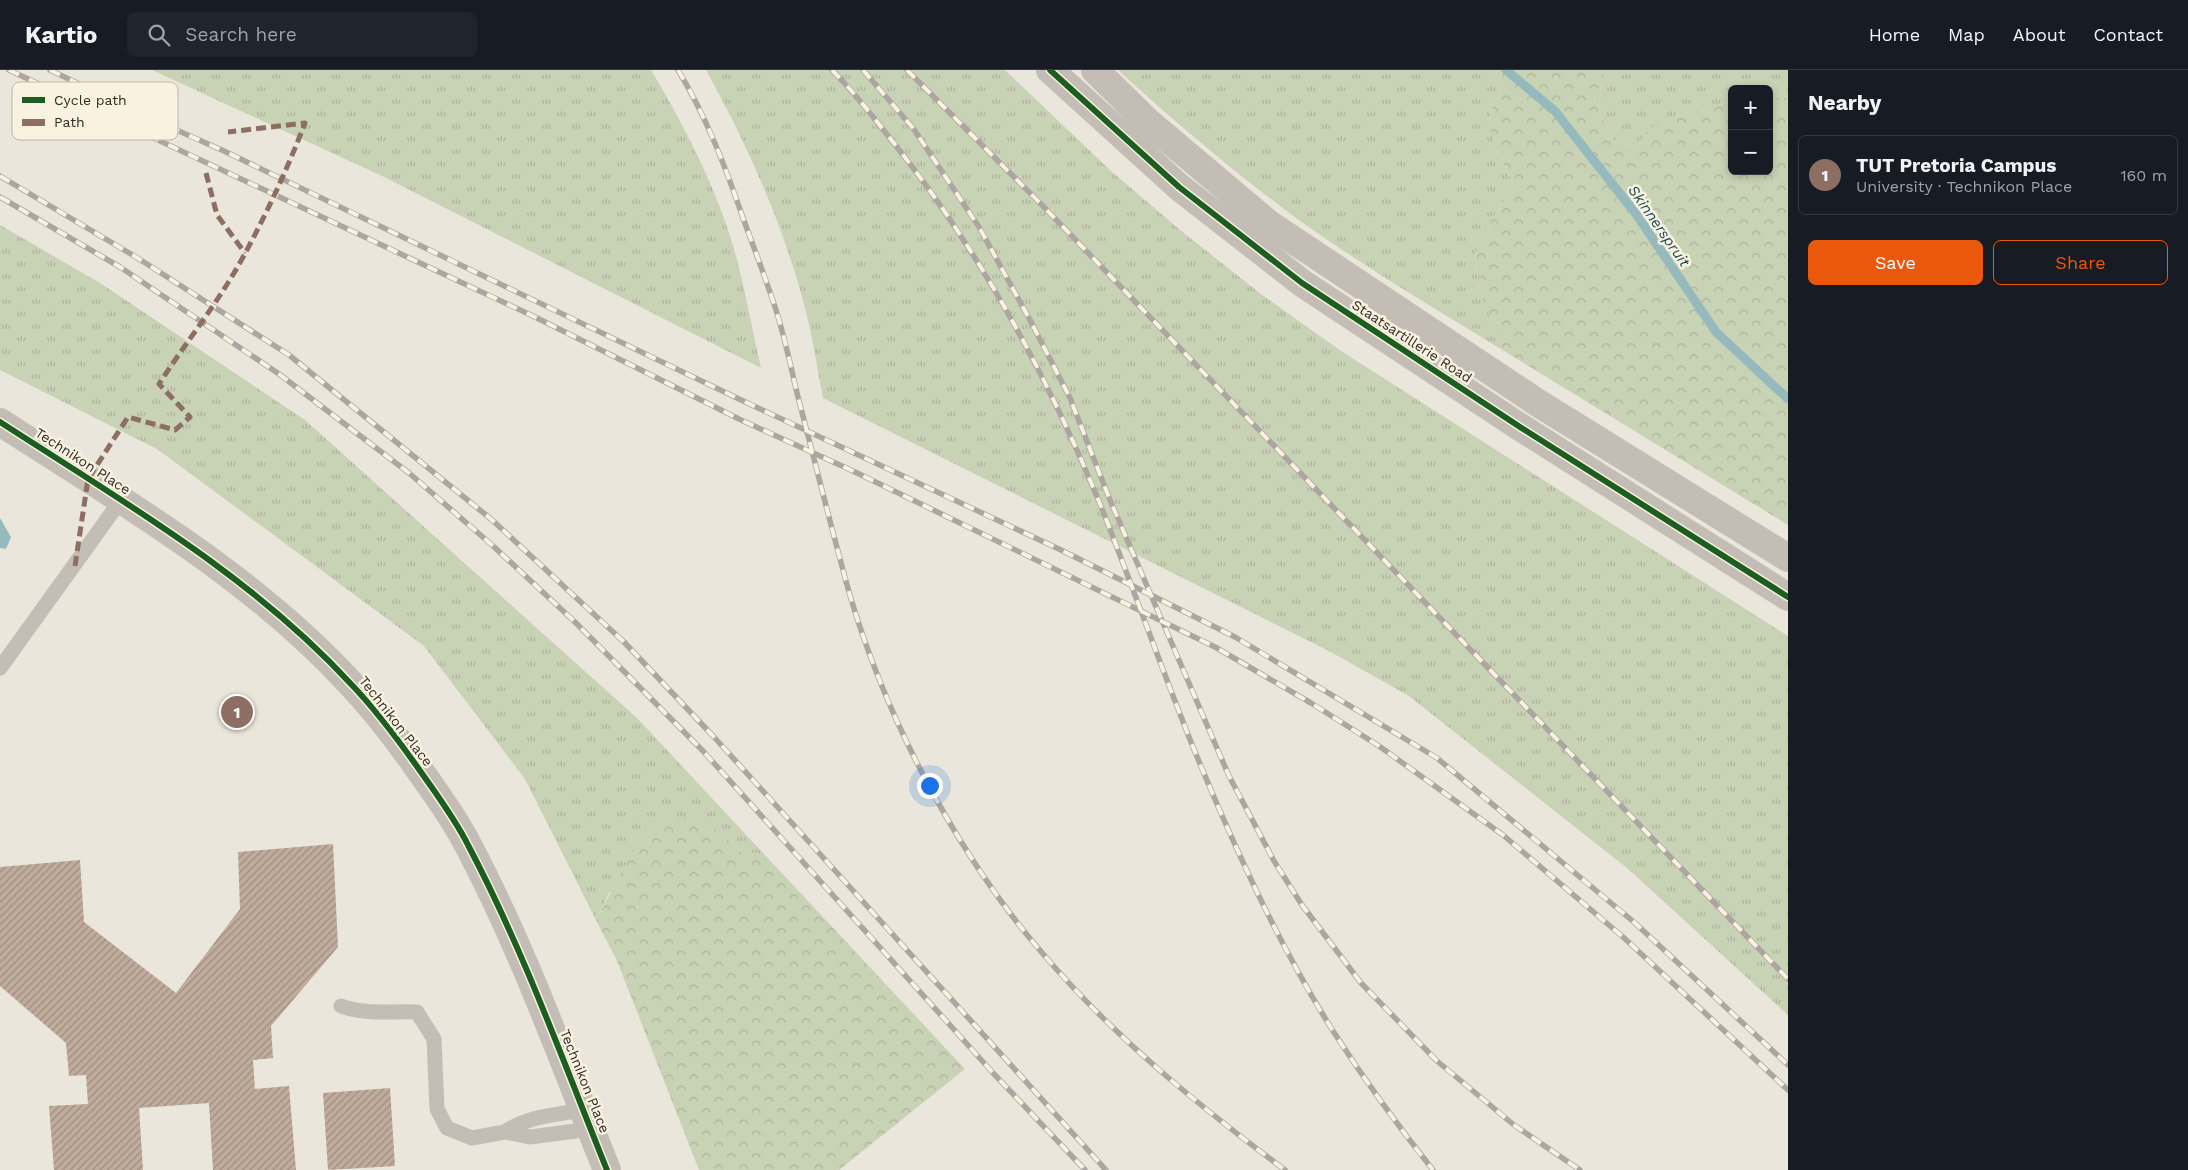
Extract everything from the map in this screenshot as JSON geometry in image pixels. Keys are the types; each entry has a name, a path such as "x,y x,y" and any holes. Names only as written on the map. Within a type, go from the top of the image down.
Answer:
{"street":[{"name":"Staatsartillerie Road","path":"1050,70 1178,187 1302,283 1520,427 1788,598"},
{"name":"Staatsartillerie Road","path":"1094,70 1148,122 1269,224 1538,403 1788,558"},
{"name":"Technikon Place","path":"0,422 198,551 246,588 311,644 350,683 389,728 432,787 468,843 516,944 608,1170"}],"lane":[{"path":"0,668 121,500"},
{"path":"341,1006 352,1010 372,1012 417,1012 434,1039 437,1109 447,1128 472,1138 506,1132 530,1137 587,1120"}],"green space":[{"path":"152,70 651,70 687,134 709,180 727,226 738,264 761,368 382,176"},
{"path":"706,70 1005,70 1111,171 1185,234 1261,294 1341,351 1788,636 1788,1015 1627,868 1409,696 1329,651 823,398 808,319 786,246 750,157"},
{"path":"1118,70 1501,70 1500,90 1490,115 1491,132 1514,186 1491,220 1487,235 1475,253 1479,290 1504,351 1373,270 1296,218 1205,146"},
{"path":"1501,70 1607,70 1601,80 1599,112 1615,142 1635,147 1650,129 1661,122 1728,102 1728,175 1773,175 1773,97 1788,98 1788,525 1504,351 1479,290 1475,253 1487,235 1491,220 1514,186 1493,141 1489,123 1502,79"},
{"path":"1607,70 1788,70 1788,98 1773,97 1773,85 1728,85 1728,102 1662,122 1651,129 1635,147 1615,142 1599,112 1601,80"},
{"path":"0,225 100,283 305,420 637,718 764,854 742,853 723,834 609,893 596,920 525,779 424,646 157,449 0,370"},
{"path":"695,817 723,834 742,853 764,854 965,1069 839,1170 699,1170 617,961 596,920 638,841 662,821"}],"water":[{"path":"0,518 11,537 6,549 0,548"}],"building":[{"path":"333,844 338,947 271,1026 273,1058 253,1060 255,1089 289,1086 296,1170 213,1170 209,1103 139,1108 143,1170 54,1170 49,1106 88,1104 86,1075 69,1076 66,1043 0,986 0,867 80,860 84,922 176,993 240,909 238,852"},
{"path":"390,1088 395,1166 328,1170 323,1093"}],"waterway":[{"name":"Skinnerspruit","path":"1506,70 1555,111 1636,214 1716,332 1788,399"}],"railway":[{"path":"9,70 35,82"},
{"path":"50,70 75,82"},
{"path":"678,70 715,142 768,287 782,331 829,519 864,640 904,736 928,784 982,874 1012,916 1071,985 1158,1069 1285,1170"},
{"path":"832,70 869,111 921,179 980,265 1006,310 1055,403 1098,499 1193,747 1257,892 1293,963 1333,1031 1382,1102 1433,1170"},
{"path":"863,70 913,128 979,227 1030,320 1070,398 1110,500 1229,776 1274,861 1302,905 1361,983 1437,1061 1514,1125 1580,1170"},
{"path":"907,70 1041,204 1788,979"},
{"path":"178,131 739,399 1061,550 1235,637 1437,758 1635,923 1788,1065"},
{"path":"158,140 535,317 739,419 853,471 1215,647 1311,703 1379,746 1503,835 1623,937 1788,1090"},
{"path":"0,176 136,257 289,355 491,519 624,642 714,737 1106,1170"},
{"path":"0,197 120,267 279,374 409,473 492,545 575,622 703,751 994,1074 1085,1170"}],"marked path":[{"path":"75,566 88,479 128,417 175,430 190,417 159,384 223,291 242,259 276,192 305,123 228,132"},
{"path":"206,173 217,215 245,253"}],"cycle path":[{"path":"1050,70 1179,187 1302,283 1520,427 1788,597"},
{"path":"0,422 139,511 229,574 312,645 377,713 450,814 488,884 525,965 607,1170"}],"place":[{"name":"TUT Pretoria Campus","path":"237,712"}]}
